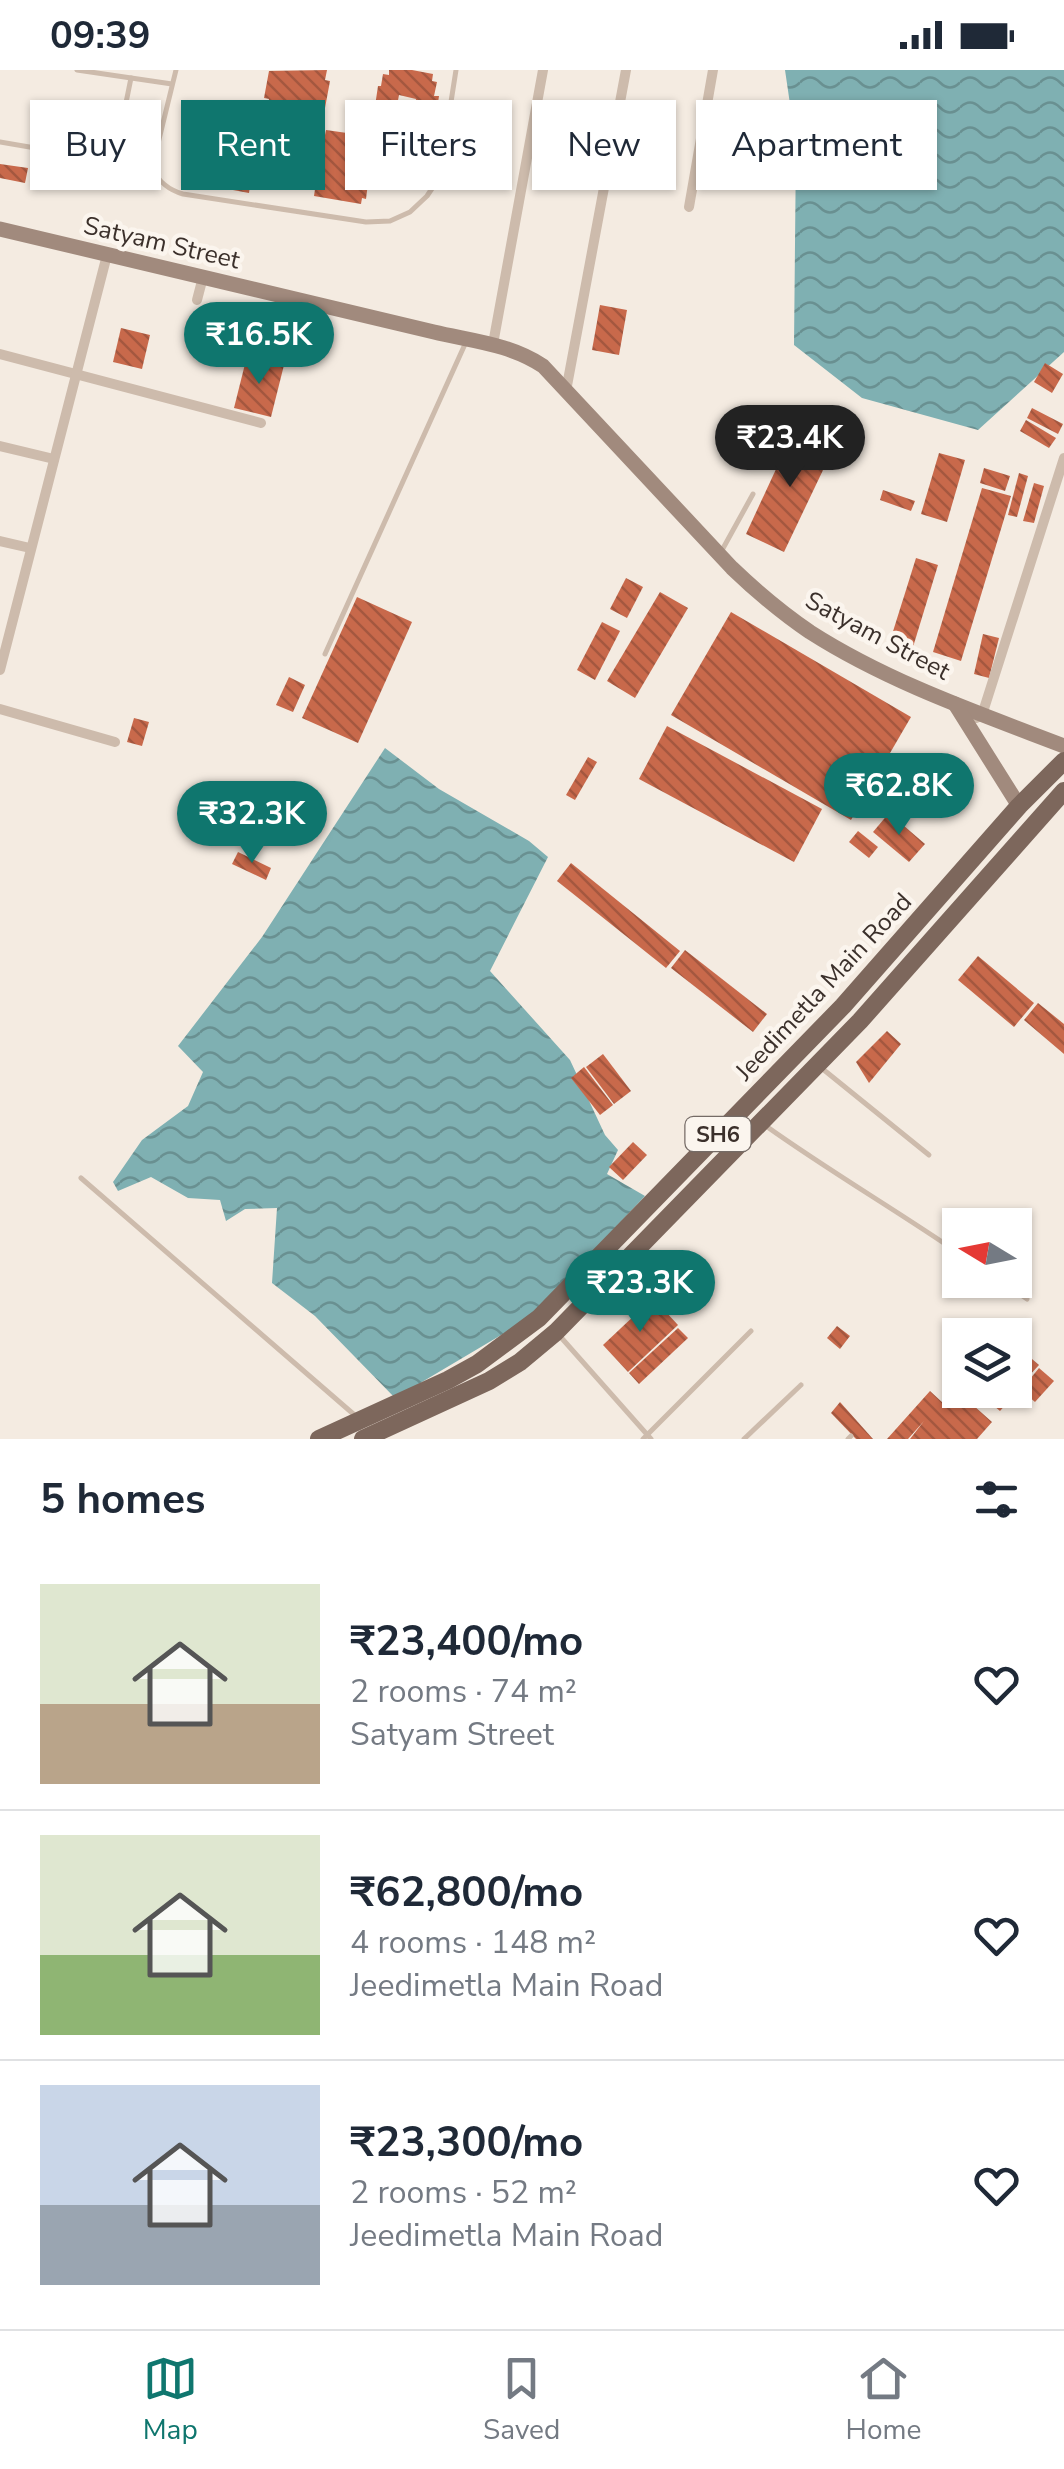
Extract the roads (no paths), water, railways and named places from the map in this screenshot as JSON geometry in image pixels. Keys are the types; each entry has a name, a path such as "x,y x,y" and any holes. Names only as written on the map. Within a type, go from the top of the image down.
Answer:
{"main road":[{"name":"Jeedimetla Main Road","path":"362,1430 477,1364 539,1318 843,1006 1054,768 1064,762"},
{"name":"Jeedimetla Main Road","path":"320,1439 362,1430 490,1380 520,1362 556,1332 907,970 1064,791"}],"street":[{"path":"493,344 543,70"},
{"path":"566,390 626,70"},
{"path":"689,207 713,70"},
{"name":"Satyam Street","path":"0,230 493,344 529,356 543,366 760,595 810,632 955,704 1020,806"},
{"path":"0,670 5,626 30,548 107,256"},
{"path":"197,300 203,277"},
{"path":"0,354 261,423"},
{"path":"0,446 54,458"},
{"path":"966,722 982,714 1064,458"},
{"path":"0,540 30,548"},
{"path":"955,704 1064,746"},
{"path":"0,709 115,742"}],"lane":[{"path":"77,70 172,84"},
{"path":"161,130 176,70"},
{"path":"161,183 183,194 366,222 390,222 410,212 439,178 456,70"},
{"path":"127,100 131,78"},
{"path":"0,142 30,147"},
{"path":"325,654 467,340"},
{"path":"719,554 753,494"},
{"path":"818,1064 930,1155"},
{"path":"761,1122 942,1242"},
{"path":"81,1178 362,1430"},
{"path":"556,1332 647,1438 751,1332"},
{"path":"744,1439 802,1385"}],"water":[{"path":"785,70 1064,70 1064,352 978,430 862,398 794,345 796,190 937,190 937,100 789,100"},
{"path":"385,748 439,789 529,841 548,857 490,971 570,1060 605,1135 618,1150 607,1174 645,1196 530,1318 395,1398 315,1316 272,1283 277,1208 245,1209 226,1221 220,1200 188,1198 151,1177 118,1191 113,1182 142,1140 188,1106 203,1072 178,1046 262,937"}]}
